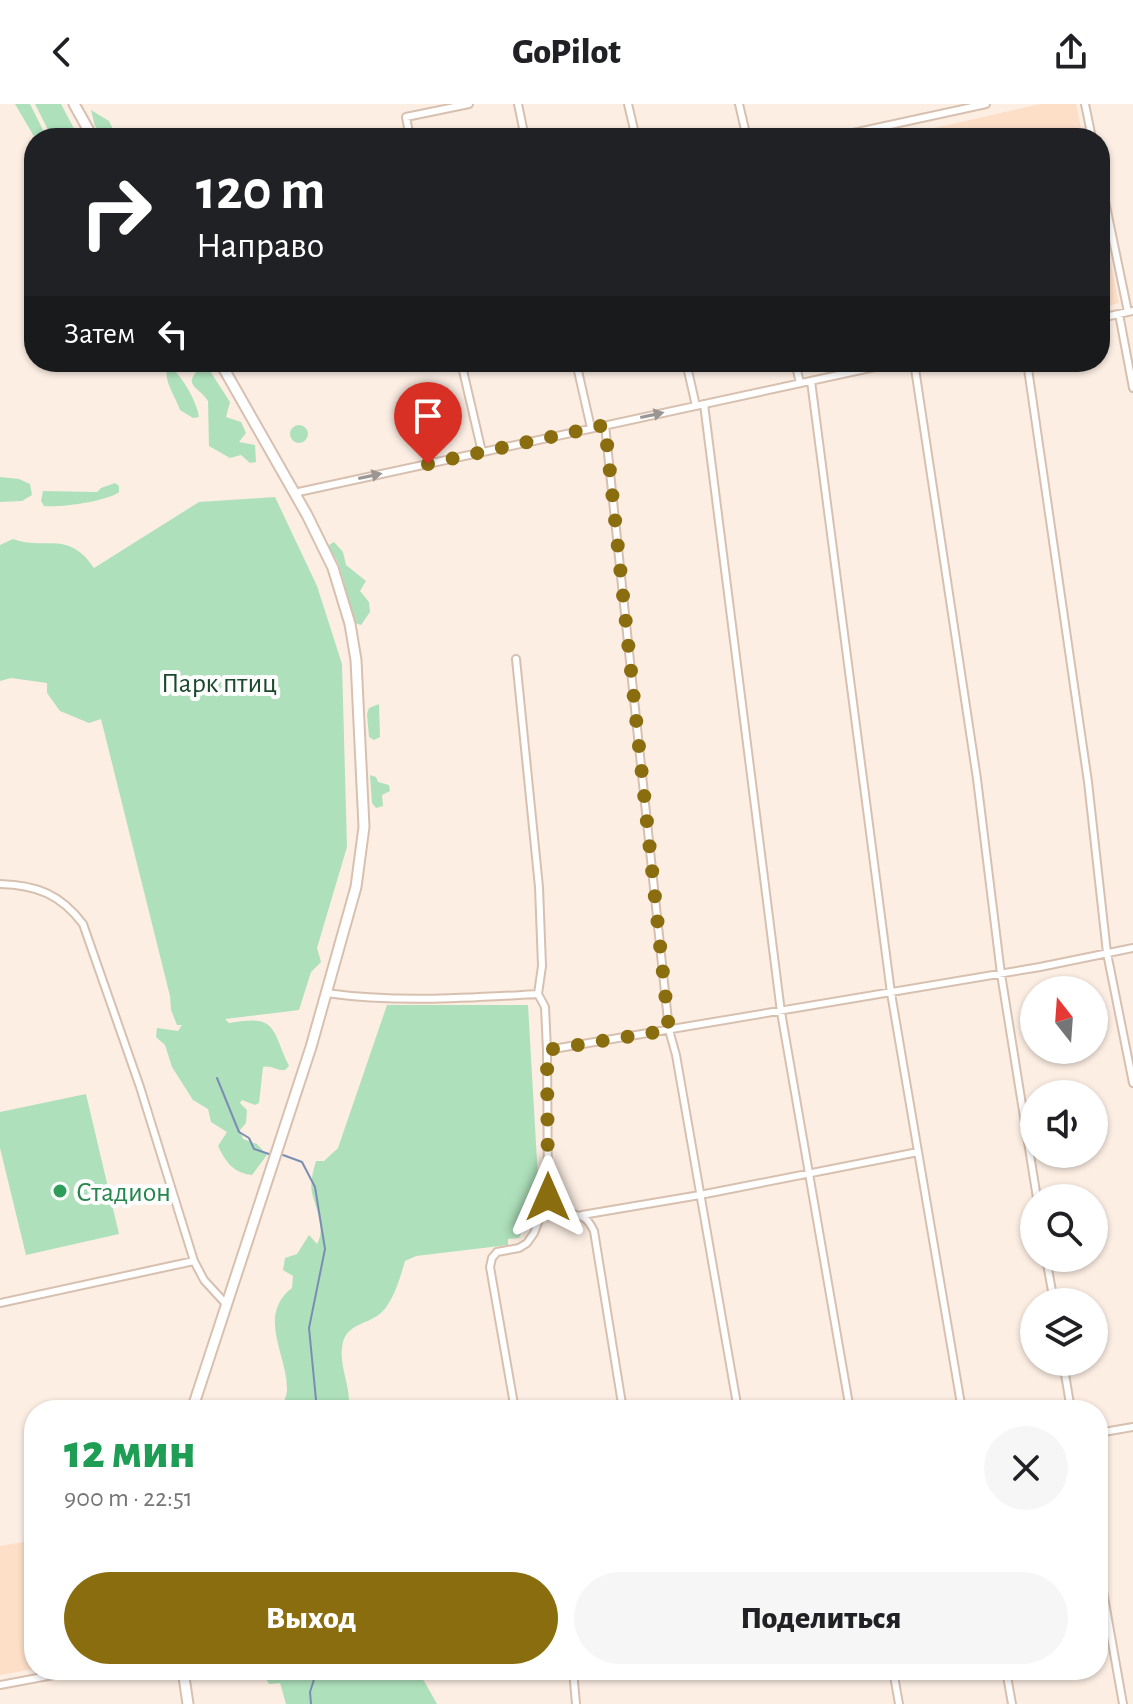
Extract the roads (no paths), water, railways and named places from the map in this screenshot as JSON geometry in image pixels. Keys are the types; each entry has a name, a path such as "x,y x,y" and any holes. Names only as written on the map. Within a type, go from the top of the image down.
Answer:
{"main road":[{"path":"74,104 87,128"},
{"path":"195,1400 326,993 363,851 364,783 356,660 350,624 333,568 226,372"},
{"path":"184,1680 188,1704"}],"street":[{"path":"408,128 406,117 469,104"},
{"path":"518,104 523,128"},
{"path":"628,104 634,128"},
{"path":"739,104 745,128"},
{"path":"876,128 986,104"},
{"path":"1085,104 1090,128"},
{"path":"1110,222 1130,312 1110,316"},
{"path":"1119,314 1133,388"},
{"path":"463,372 482,452"},
{"path":"578,372 591,428"},
{"path":"688,372 696,406"},
{"path":"797,372 800,383"},
{"path":"294,493 852,372"},
{"path":"915,372 974,763 1001,974 1035,1184"},
{"path":"1028,372 1088,782 1107,953 1133,1083"},
{"path":"811,381 891,993 960,1400"},
{"path":"704,404 781,1012 848,1400"},
{"path":"605,425 669,1030 736,1400"},
{"path":"513,1400 490,1267 497,1252 527,1243 548,1197 545,1007 538,994 542,966 539,887 516,659"},
{"path":"0,884 49,893 68,905 83,924 140,1087 194,1261 204,1280 227,1305"},
{"path":"547,1050 1001,974 1133,948"},
{"path":"326,993 370,999 429,1000 538,994"},
{"path":"548,1197 562,1210 582,1215 918,1152"},
{"path":"582,1215 594,1231 621,1400"},
{"path":"0,1303 194,1261"},
{"path":"1065,1376 1069,1400"},
{"path":"1108,1431 1133,1427"},
{"path":"1108,1619 1123,1704"},
{"path":"0,1685 27,1680"},
{"path":"574,1680 576,1704"},
{"path":"895,1680 899,1704"},
{"path":"1008,1680 1012,1704"}],"waterway":[{"path":"217,1078 239,1132 249,1138 254,1149 269,1154"},
{"path":"283,1155 302,1162 315,1187 325,1249 309,1328 316,1400"},
{"path":"311,1704 314,1680"}],"place":[{"name":"Стадион","path":"60,1191"}],"park label":[{"name":"Парк птиц","path":"219,682"}]}
